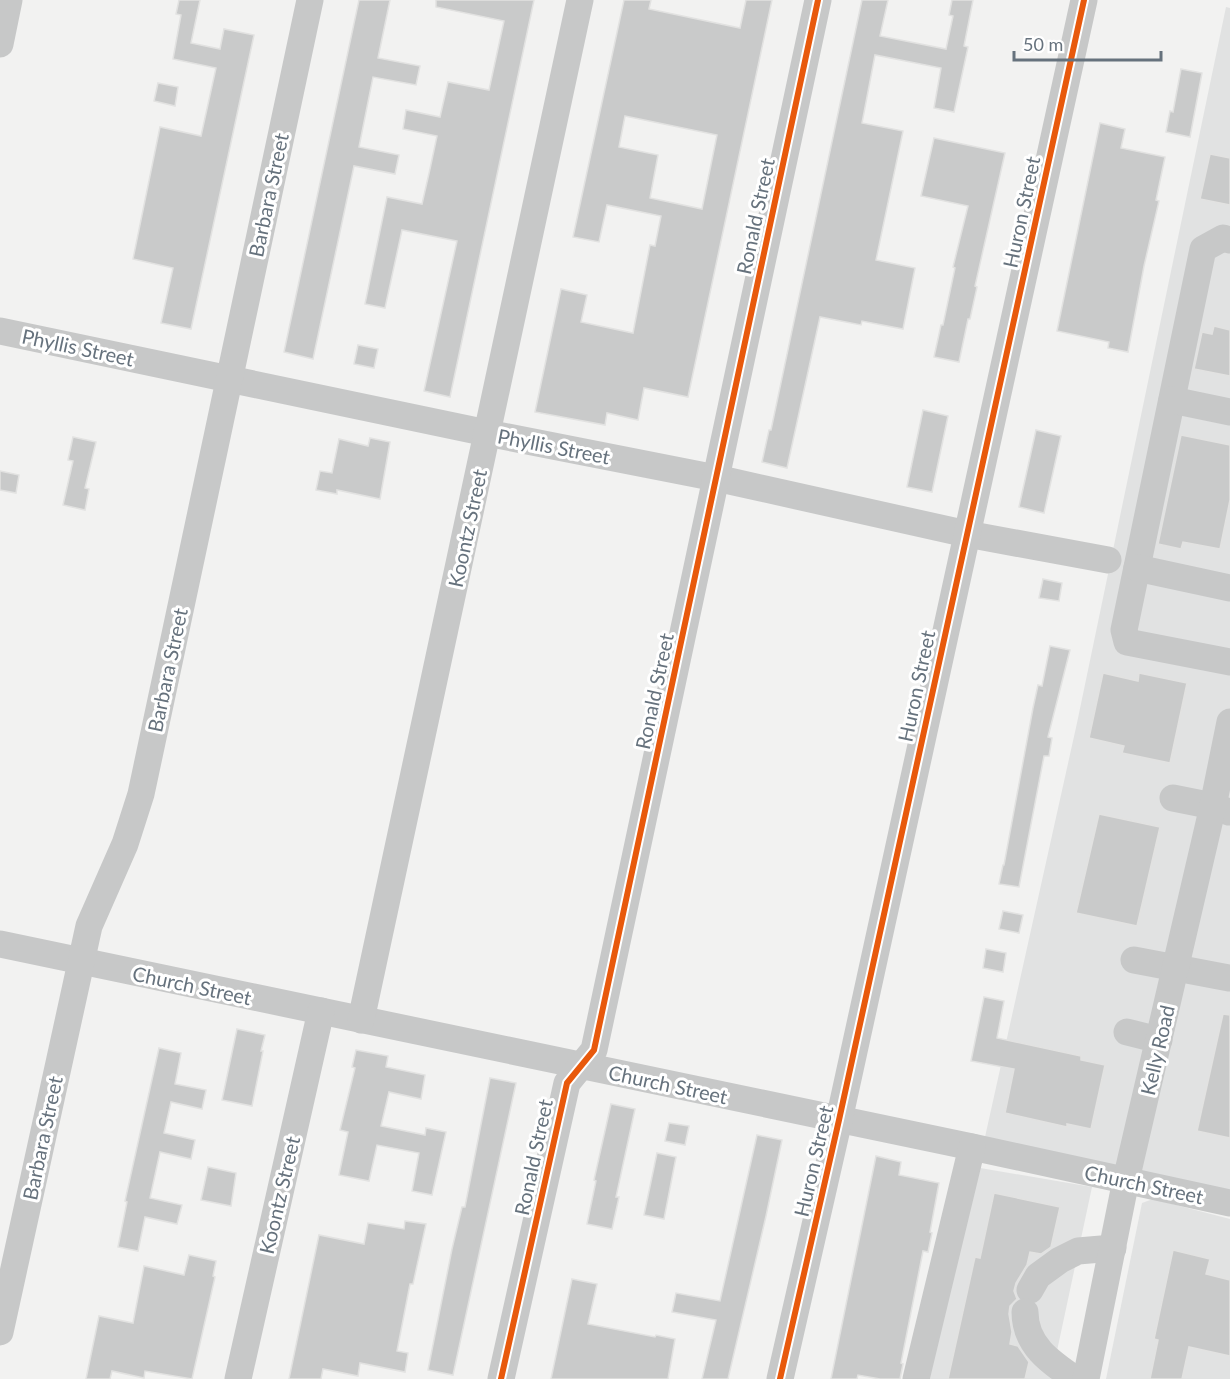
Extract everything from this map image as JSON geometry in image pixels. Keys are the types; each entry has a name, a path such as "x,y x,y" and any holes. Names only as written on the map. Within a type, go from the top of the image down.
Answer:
{"street":[{"path":"0,44 9,0"},
{"name":"Barbara Street","path":"0,1332 89,926 125,844 141,794 310,0"},
{"name":"Koontz Street","path":"362,1020 580,0"},
{"name":"Ronald Street","path":"501,1379 567,1083 594,1050 818,0"},
{"name":"Huron Street","path":"780,1379 839,1120 1083,0"},
{"path":"1230,240 1223,238 1203,249 1124,630 1127,642 1230,662"},
{"name":"Phyllis Street","path":"0,331 487,433 716,478 966,534 1108,560"},
{"path":"1172,400 1230,412"},
{"path":"1137,568 1230,588"},
{"name":"Kelly Road","path":"1086,1379 1126,1180 1175,969 1221,809 1230,722"},
{"path":"1173,798 1221,809"},
{"name":"Church Street","path":"0,944 1230,1203"},
{"path":"1134,960 1230,979"},
{"name":"Koontz Street","path":"238,1379 321,1011"},
{"path":"1127,1032 1159,1040"},
{"path":"916,1379 972,1147"},
{"path":"1075,1379 1054,1365 1037,1348 1025,1325 1027,1301 1038,1276 1069,1255 1078,1251 1113,1248"}],"shaded area":[{"path":"1226,7 1230,8 1230,1191 985,1137 1077,723"},
{"path":"957,1164 1092,1187 1051,1379 912,1379"},
{"path":"1153,1199 1230,1219 1230,1379 1106,1379 1142,1203"}],"building":[{"path":"179,0 200,0 191,43 220,49 224,29 254,35 191,329 161,323 173,268 133,259 160,127 201,136 216,68 173,59 181,15 176,14"},
{"path":"359,0 390,0 378,58 420,66 416,85 373,77 359,147 399,155 395,174 354,166 313,359 284,352"},
{"path":"436,0 534,0 450,397 424,391 457,241 402,230 385,308 365,304 387,197 422,204 437,136 403,129 406,110 440,117 448,82 489,90 504,21 436,7"},
{"path":"624,0 651,0 649,9 740,28 746,0 772,0 688,397 644,388 638,420 607,413 605,425 535,412 561,289 587,295 581,322 633,333 650,245 655,246 661,216 607,205 599,242 573,237","holes":["625,116 717,135 702,209 650,198 658,155 619,147"]},
{"path":"862,0 888,0 880,36 946,49 953,16 949,15 952,0 973,0 964,46 968,47 954,112 934,108 941,68 875,55 862,123 903,131 876,260 915,268 903,329 862,321 861,325 820,317 787,468 762,462 769,430 771,430"},
{"path":"1181,69 1202,73 1190,137 1166,132 1170,111 1173,112"},
{"path":"158,83 178,87 175,106 154,101"},
{"path":"1100,123 1125,129 1121,148 1165,157 1156,200 1159,201 1128,352 1108,348 1109,342 1057,331"},
{"path":"934,138 1005,153 959,362 934,357 968,206 921,196"},
{"path":"1210,154 1230,158 1230,205 1200,199"},
{"path":"1214,326 1230,330 1230,376 1194,369 1202,332 1212,334"},
{"path":"358,345 378,349 374,368 354,364"},
{"path":"923,410 948,416 932,492 907,487"},
{"path":"1036,430 1061,436 1044,513 1019,507"},
{"path":"1181,435 1230,445 1230,500 1220,549 1183,542 1181,549 1158,544"},
{"path":"73,437 96,442 85,488 89,489 85,510 63,505 73,461 68,460"},
{"path":"370,438 390,442 380,499 337,490 337,494 316,490 320,471 332,473 339,439 368,446"},
{"path":"0,471 19,475 16,493 0,490"},
{"path":"1043,579 1062,583 1059,601 1039,598"},
{"path":"1050,646 1070,650 1048,737 1052,738 1049,756 1044,756 1019,887 999,884 1033,708 1038,685 1042,686"},
{"path":"1103,673 1138,681 1139,673 1187,683 1170,763 1122,753 1124,746 1089,738"},
{"path":"1099,814 1160,827 1137,926 1076,913"},
{"path":"1003,911 1023,915 1019,933 999,929"},
{"path":"986,949 1006,953 1003,972 983,968"},
{"path":"984,997 1004,1001 997,1038 1081,1056 1081,1060 1105,1065 1091,1129 1067,1124 1067,1127 1005,1113 1014,1069 971,1061"},
{"path":"1223,1014 1230,1015 1230,1138 1197,1131"},
{"path":"237,1029 265,1035 252,1106 222,1100"},
{"path":"159,1048 181,1053 175,1084 206,1090 202,1109 171,1102 164,1133 195,1140 191,1159 160,1152 150,1198 182,1205 177,1224 145,1217 138,1251 118,1247 127,1202 125,1201"},
{"path":"356,1050 388,1056 386,1067 425,1075 421,1099 389,1092 381,1126 425,1135 426,1128 446,1132 432,1195 412,1191 419,1153 377,1145 369,1181 339,1175 348,1132 340,1130 355,1068 352,1067"},
{"path":"490,1078 516,1083 453,1375 428,1370 452,1249 462,1207 465,1207"},
{"path":"611,1104 635,1109 616,1197 619,1197 612,1229 587,1224"},
{"path":"669,1123 689,1126 685,1145 665,1141"},
{"path":"757,1135 782,1140 766,1216 728,1379 702,1379 716,1320 672,1312 676,1293 720,1301"},
{"path":"657,1153 676,1157 664,1219 644,1215"},
{"path":"876,1156 901,1162 899,1175 939,1183 930,1232 932,1233 928,1252 923,1251 901,1363 903,1364 900,1379 880,1379 858,1375 857,1379 831,1379"},
{"path":"208,1167 236,1173 231,1206 201,1200"},
{"path":"994,1193 1060,1207 1051,1247 1041,1254 1030,1252 1027,1265 1016,1283 1014,1291 1017,1299 1010,1306 1012,1332 1010,1344 1018,1346 1029,1362 1025,1379 948,1379 975,1257 980,1258"},
{"path":"405,1221 426,1224 413,1284 410,1284 397,1351 408,1353 405,1372 360,1363 358,1376 323,1369 321,1379 289,1379 319,1235 364,1244 368,1223 404,1229"},
{"path":"1173,1250 1210,1259 1206,1274 1230,1280 1230,1356 1189,1347 1182,1379 1150,1379 1158,1340 1154,1339"},
{"path":"189,1255 216,1261 213,1276 215,1277 192,1379 145,1371 144,1378 112,1371 110,1379 86,1379 99,1316 133,1323 144,1266 184,1275"},
{"path":"572,1279 597,1284 588,1324 675,1339 668,1379 551,1379"}],"cycle path":[{"path":"501,1379 567,1083 594,1050 818,0"},
{"path":"780,1379 839,1120 1084,0"}]}
